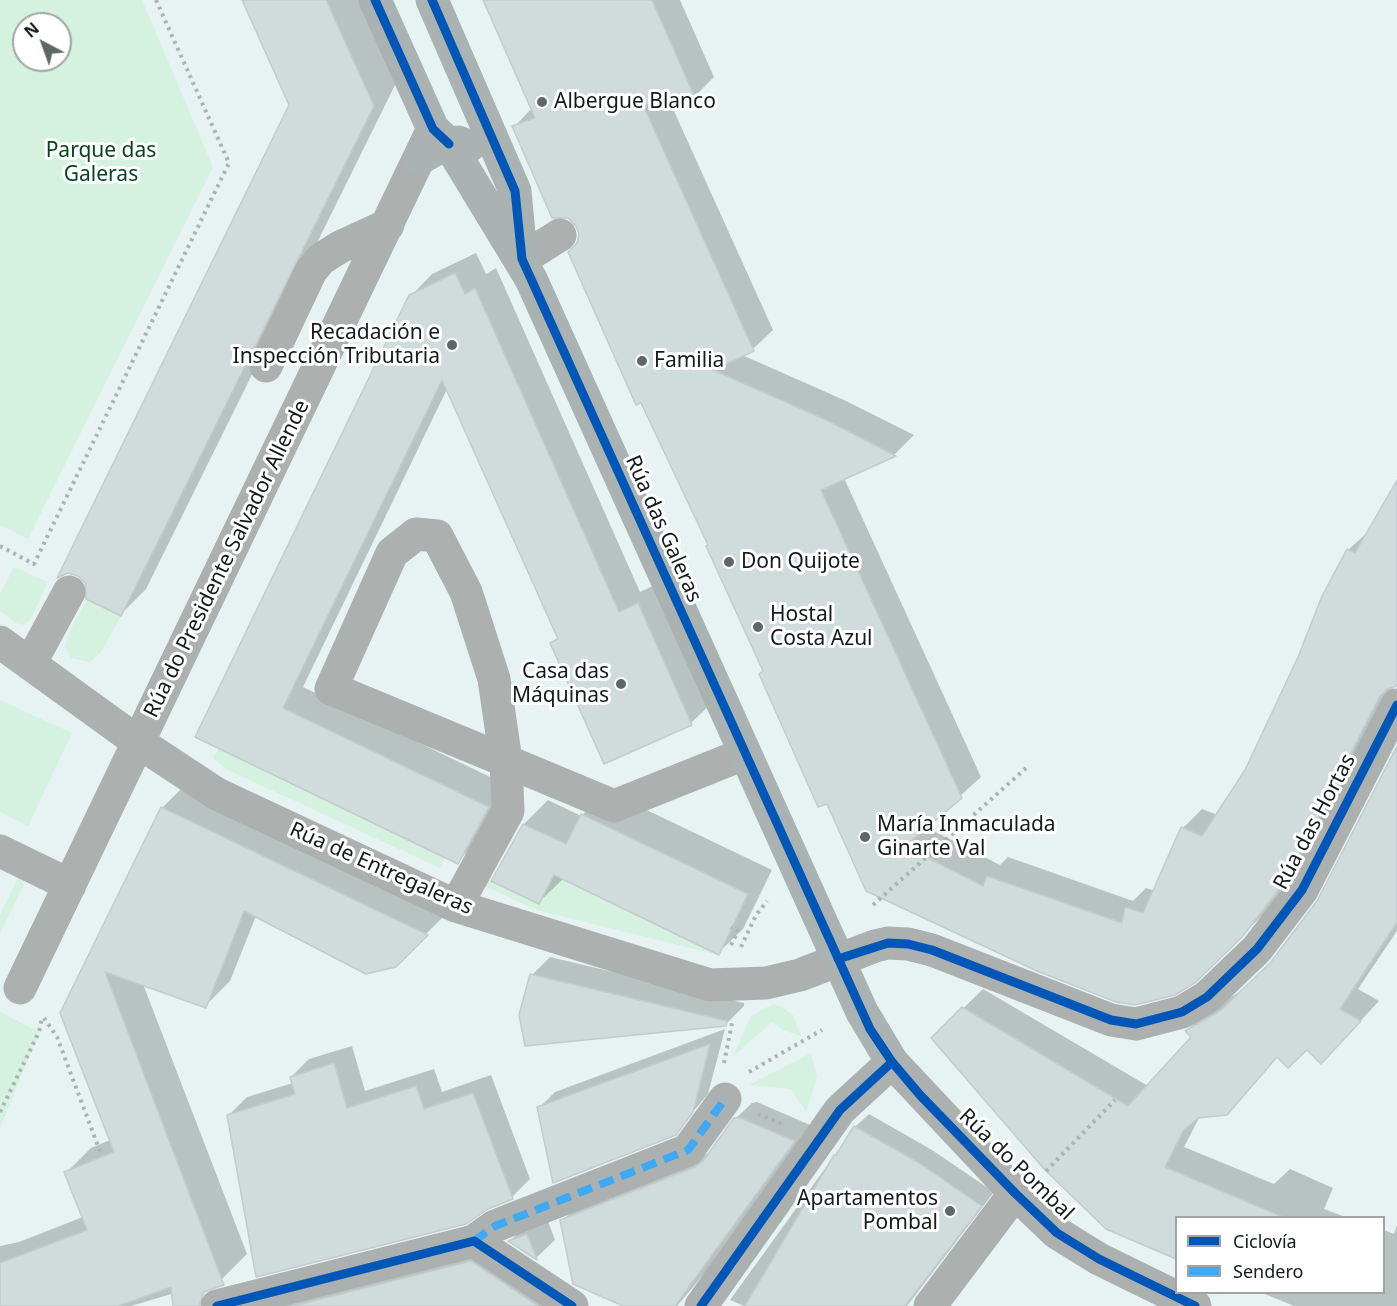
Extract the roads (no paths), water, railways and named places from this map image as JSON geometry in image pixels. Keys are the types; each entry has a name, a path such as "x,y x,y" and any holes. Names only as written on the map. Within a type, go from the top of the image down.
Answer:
{"main road":[{"name":"Rúa das Galeras","path":"375,0 441,137 522,260 870,1029 892,1062"},
{"name":"Rúa das Galeras","path":"432,0 515,191 522,260"},
{"path":"441,137 469,146 505,203 519,219"}],"street":[{"name":"Rúa do Presidente Salvador Allende","path":"27,1001 70,885 138,742 419,159 441,137"},
{"path":"266,366 311,271 321,259 340,247 388,225"},
{"path":"522,260 560,235"},
{"path":"456,906 508,811 506,761 494,679 466,592 437,536 416,534 392,553 331,689 506,761 614,806 744,754"},
{"path":"30,664 69,592"},
{"name":"Rúa de Entregaleras","path":"0,642 138,742 217,794 456,906 710,985 765,983 800,975 875,946 888,943 908,944 932,950 1111,1020 1136,1024"},
{"name":"Rúa das Hortas","path":"1136,1024 1182,1012 1207,997 1257,949 1302,890 1397,705"},
{"path":"0,851 70,885"},
{"path":"701,1306 840,1110 892,1062"},
{"name":"Rúa do Pombal","path":"892,1062 1026,1187 1058,1233 1099,1259 1195,1306"},
{"path":"217,1306 474,1241 495,1227 688,1150 731,1082"},
{"path":"930,1306 1026,1187"},
{"path":"474,1241 572,1306"}],"place":[{"name":"Albergue Blanco","path":"542,102"},
{"name":"Recadación e Inspección Tributaria","path":"452,345"},
{"name":"Familia","path":"642,361"},
{"name":"Don Quijote","path":"729,562"},
{"name":"Hostal Costa Azul","path":"758,627"},
{"name":"Casa das Máquinas","path":"621,684"},
{"name":"María Inmaculada Ginarte Val","path":"865,837"},
{"name":"Apartamentos Pombal","path":"950,1211"}],"park label":[{"name":"Parque das Galeras","path":"101,163"}]}
